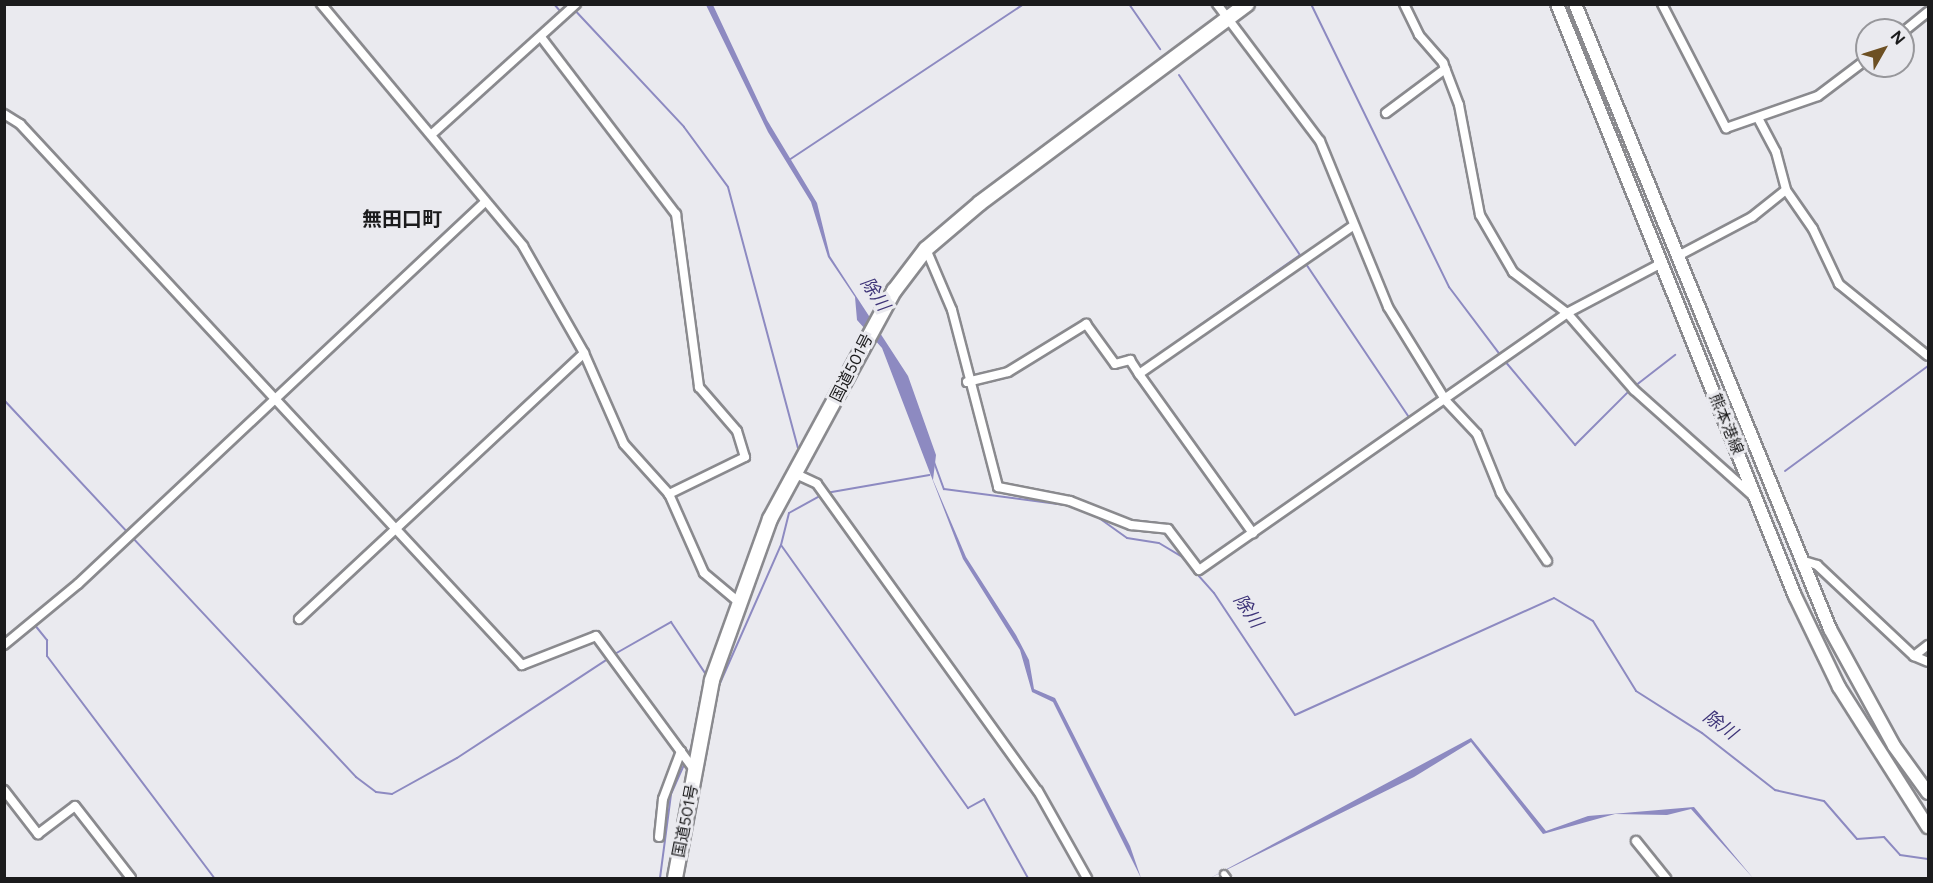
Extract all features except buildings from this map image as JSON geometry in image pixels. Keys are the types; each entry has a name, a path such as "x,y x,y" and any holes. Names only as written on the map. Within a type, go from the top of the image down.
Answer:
{"highway":[{"name":"国道501号","path":"675,879 712,680 770,519 878,317 926,249 980,203 1248,4"}],"main road":[{"name":"熊本港線","path":"1557,4 1754,496 1827,664 1904,794 1929,826"},
{"name":"熊本港線","path":"1575,4 1800,560 1852,672 1929,793"},
{"path":"1904,794 1920,782"}],"street":[{"path":"321,4 432,134 542,274 584,353 624,444 669,494 704,573 741,604"},
{"path":"432,134 576,4"},
{"path":"1217,4 1320,141 1388,307 1446,401 1477,434 1501,493 1547,561"},
{"path":"1404,4 1445,69 1459,105 1471,185 1484,223 1513,272 1567,313 1634,390 1754,496"},
{"path":"1662,4 1726,128 1818,96 1855,68"},
{"path":"1915,23 1929,12"},
{"path":"541,37 676,214 699,387 737,431 745,457 669,494"},
{"path":"1386,113 1445,69"},
{"path":"4,114 20,124 522,665 596,636 696,773"},
{"path":"1758,118 1776,152 1786,190 1813,229 1839,284 1929,356"},
{"path":"1678,256 1752,217 1786,190"},
{"path":"4,645 275,400 485,202"},
{"path":"1139,374 1353,226"},
{"path":"926,249 952,310 967,382 998,487 1070,501 1131,525 1167,529 1199,570 1446,401 1567,313 1662,263"},
{"path":"967,382 1008,372 1086,324 1115,364 1130,360 1253,533"},
{"path":"299,619 584,353"},
{"path":"796,474 817,484 1038,791 1087,879"},
{"path":"1800,560 1816,565 1914,656 1929,662"},
{"path":"1914,656 1929,645"},
{"path":"659,837 663,799 681,751"},
{"path":"4,790 38,834 75,806 131,879"},
{"path":"1636,841 1666,879"}],"shaded area":[{"path":"706,5 713,5 767,120 817,203 830,256 908,376 936,455 933,480 966,557 1016,635 1029,660 1034,689 1055,698 1130,846 1141,878 1053,702 1032,692 1020,650 963,559 882,348 857,320 855,297 828,257 811,202 768,132"},
{"path":"1471,738 1546,831 1588,816 1694,807 1753,878 1691,809 1667,815 1615,814 1543,834 1471,742 1414,777 1210,878"}],"waterway":[{"path":"554,4 561,12 570,5 684,127 728,187 798,448"},
{"path":"789,160 1024,4"},
{"path":"1129,4 1160,49"},
{"path":"1311,4 1449,287 1501,356"},
{"path":"1179,75 1409,417"},
{"path":"1142,366 1300,255"},
{"path":"1635,386 1675,355"},
{"path":"1504,360 1575,445 1630,390"},
{"path":"1785,471 1928,366"},
{"path":"4,400 356,777 376,792 392,794 457,758 608,659"},
{"name":"除川","path":"934,462 944,489 1073,506"},
{"path":"826,493 929,475"},
{"path":"717,690 781,545 789,513 821,495"},
{"name":"除川","path":"1092,513 1127,538 1159,543 1182,557 1214,593 1295,715 1554,598 1593,621 1636,691 1702,733 1775,790 1824,801 1857,839 1884,837 1900,855 1928,859"},
{"path":"781,545 968,808 984,799 1028,878"},
{"path":"613,655 671,622 707,676"},
{"path":"34,624 47,640 47,656 214,878"},
{"path":"687,758 694,741"},
{"path":"660,878 671,794 685,763"}],"district":[{"name":"無田口町","path":"402,219"}]}
